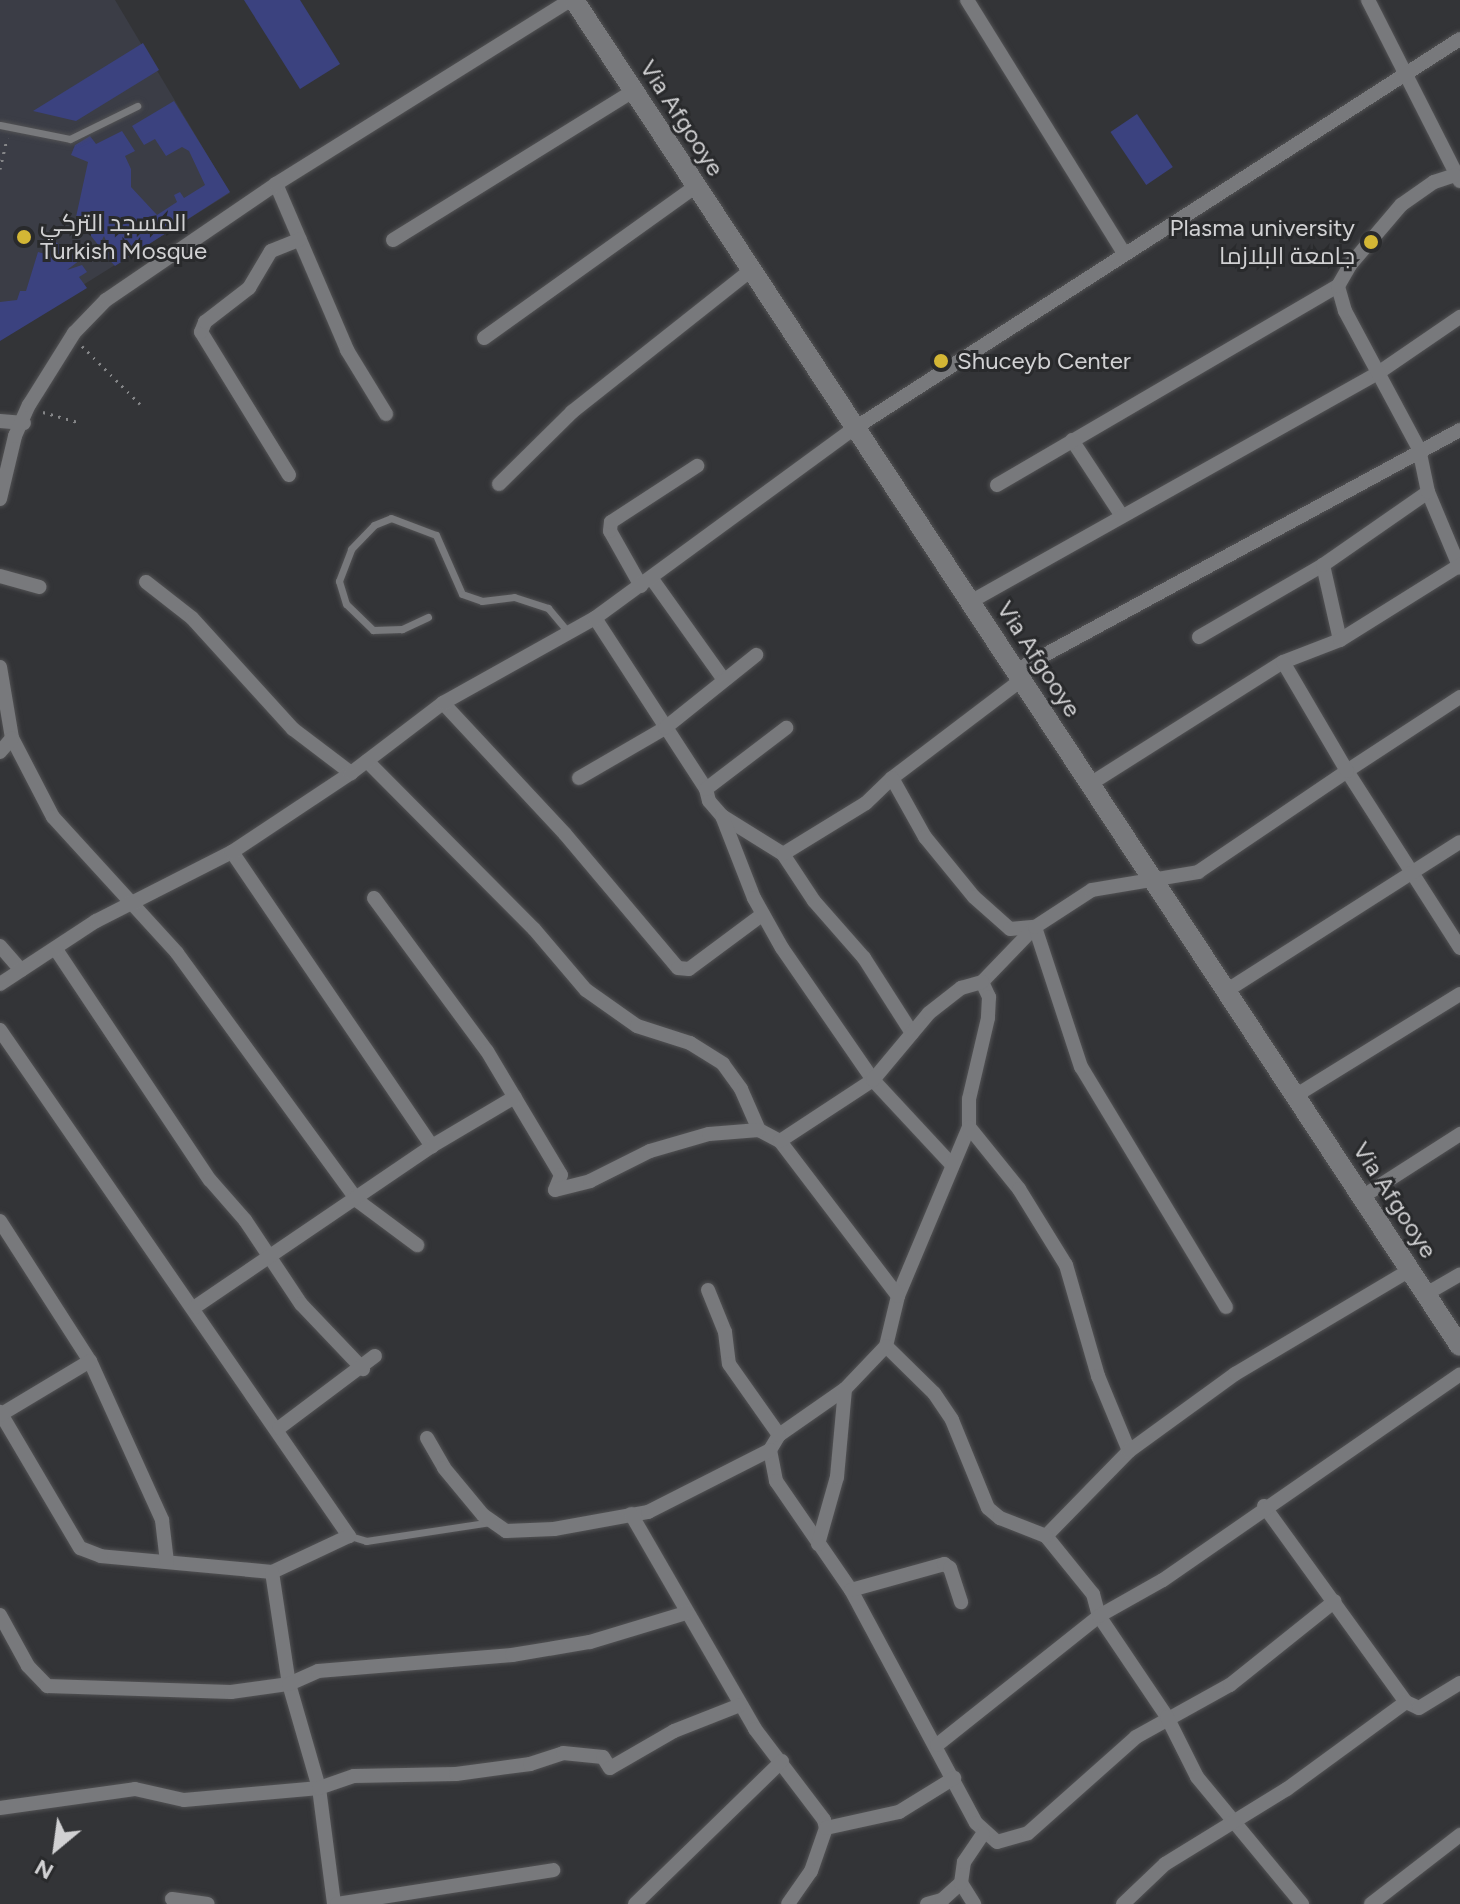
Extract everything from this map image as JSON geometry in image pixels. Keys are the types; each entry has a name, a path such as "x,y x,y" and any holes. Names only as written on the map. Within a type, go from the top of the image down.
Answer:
{"main road":[{"name":"Via Afgooye","path":"572,0 1460,1346"}],"street":[{"path":"0,499 15,436 24,423 29,405 74,333 106,300 276,184 572,0"},
{"path":"967,0 1123,252"},
{"path":"997,485 1338,286 1401,205 1434,182 1458,178 1409,72 1368,0"},
{"path":"0,984 57,951 96,921 232,852 351,773 443,703 595,618 855,428 1123,252 1460,39"},
{"path":"393,240 633,91"},
{"path":"276,184 347,350 386,414"},
{"path":"484,338 696,186"},
{"path":"289,475 201,332 205,322 249,288 271,251 300,239"},
{"path":"499,484 572,412 751,270"},
{"path":"1090,784 1283,662 1340,640 1460,566 1428,492 1419,449 1381,371 1345,311 1338,286"},
{"path":"970,602 1381,371 1460,317"},
{"path":"0,421 24,423"},
{"path":"783,854 866,803 892,778 1018,676 1419,449 1460,430"},
{"path":"1072,440 1122,516"},
{"path":"697,466 611,522 610,531 724,680"},
{"path":"1199,637 1323,565 1428,492"},
{"path":"1323,565 1340,640"},
{"path":"0,576 40,587"},
{"path":"146,582 192,618 293,729 351,773"},
{"path":"595,618 722,816 763,914 873,1080 952,1165"},
{"path":"579,778 665,728 756,655"},
{"path":"1283,662 1408,872 1460,948"},
{"path":"0,667 12,738 53,817 177,953 358,1201 417,1245"},
{"path":"780,1141 873,1080 912,1033 961,988 982,982 1035,927 1092,890 1198,872 1460,697"},
{"path":"443,703 556,823 678,968 689,969 763,914"},
{"path":"706,789 786,728"},
{"path":"0,752 12,738"},
{"path":"367,761 611,1012 690,1043 723,1064 741,1089 759,1130"},
{"path":"892,778 917,824 974,897 1010,929 1035,927"},
{"path":"722,816 783,854 814,901 864,958 912,1033"},
{"path":"1226,991 1408,872 1460,842"},
{"path":"232,852 432,1146"},
{"path":"374,898 515,1097 561,1175 555,1190 590,1181 658,1149 709,1134 759,1130 780,1141 898,1296"},
{"path":"1035,927 1081,1067 1226,1307"},
{"path":"0,946 21,970"},
{"path":"57,951 210,1180 301,1304 363,1369"},
{"path":"427,1438 444,1468 493,1522 506,1531 554,1529 648,1512 770,1450 779,1435 845,1389 886,1346 898,1296 969,1127 969,1099 988,1018 989,997 982,982"},
{"path":"1295,1096 1460,994"},
{"path":"0,1030 279,1428 349,1536 272,1572 101,1556 80,1548 0,1414 90,1361"},
{"path":"195,1307 358,1201 432,1146 515,1097"},
{"path":"969,1127 1028,1202 1066,1265 1098,1376 1129,1451"},
{"path":"1362,1197 1460,1134"},
{"path":"0,1221 90,1361 162,1520 167,1562"},
{"path":"1046,1536 1129,1451 1235,1374 1410,1270"},
{"path":"1426,1294 1460,1274"},
{"path":"708,1290 725,1332 729,1364 779,1435"},
{"path":"886,1346 912,1368 952,1420 988,1508 1046,1536 1093,1594 1099,1616 1167,1717 1197,1777 1230,1821 1302,1904"},
{"path":"279,1428 363,1369 375,1356"},
{"path":"937,1745 1099,1616 1163,1580 1264,1506 1460,1374"},
{"path":"818,1544 837,1477 845,1389"},
{"path":"770,1450 784,1498 851,1590 983,1834 997,1842 1020,1838 1106,1761 1167,1717 1230,1685 1335,1601"},
{"path":"1264,1506 1406,1702 1419,1708 1460,1683"},
{"path":"631,1514 740,1705 826,1828"},
{"path":"851,1590 944,1564 950,1568 961,1602"},
{"path":"272,1572 289,1684 319,1788 336,1904 553,1870"},
{"path":"0,1615 28,1666 47,1686 231,1692 289,1684 318,1671 512,1655 590,1642 686,1613"},
{"path":"1123,1904 1165,1864 1230,1821 1287,1789 1406,1702"},
{"path":"0,1808 135,1789 184,1800 319,1788 354,1776 456,1774 530,1764 563,1753 603,1757 610,1768 674,1731 740,1705"},
{"path":"635,1904 782,1761"},
{"path":"826,1828 899,1812 954,1778"},
{"path":"788,1904 811,1871 826,1828"},
{"path":"974,1904 961,1883 964,1862 983,1834"},
{"path":"1371,1904 1460,1835"},
{"path":"927,1904 942,1900 961,1883"},
{"path":"172,1899 208,1904"}],"lane":[{"path":"0,125 70,139 137,106"},
{"path":"428,617 402,629 373,630 346,604 339,581 351,549 374,525 391,518 436,535 462,594 482,601 514,597 548,608 567,631"},
{"path":"349,1536 366,1541 493,1522"}],"path":[{"path":"0,169 10,127"},
{"path":"74,333 79,345 140,404"},
{"path":"29,405 79,422"}],"shaded area":[{"path":"0,0 115,0 230,193 0,337"},
{"path":"244,0 300,0 340,64 300,89"},
{"path":"143,43 159,70 76,121 33,111"},
{"path":"174,101 230,192 115,266 100,250 107,243 104,236 99,246 76,217 88,162 71,155 75,145 90,136 96,144 122,131 135,151 125,156 131,169 131,187 157,215 177,202 174,195 180,192 184,198 205,185 189,151 182,147 166,156 155,139 144,145 132,126"},
{"path":"1137,114 1173,167 1146,185 1110,132"},
{"path":"53,240 80,260 67,270 82,265 87,272 79,277 87,288 0,341 0,302 17,300 20,291 26,291 38,252 49,255"}],"place":[{"name":"المسجد التركي Turkish Mosque","path":"24,237"},
{"name":"Plasma university جامعة البلازما","path":"1371,242"},
{"name":"Shuceyb Center","path":"941,361"}]}
